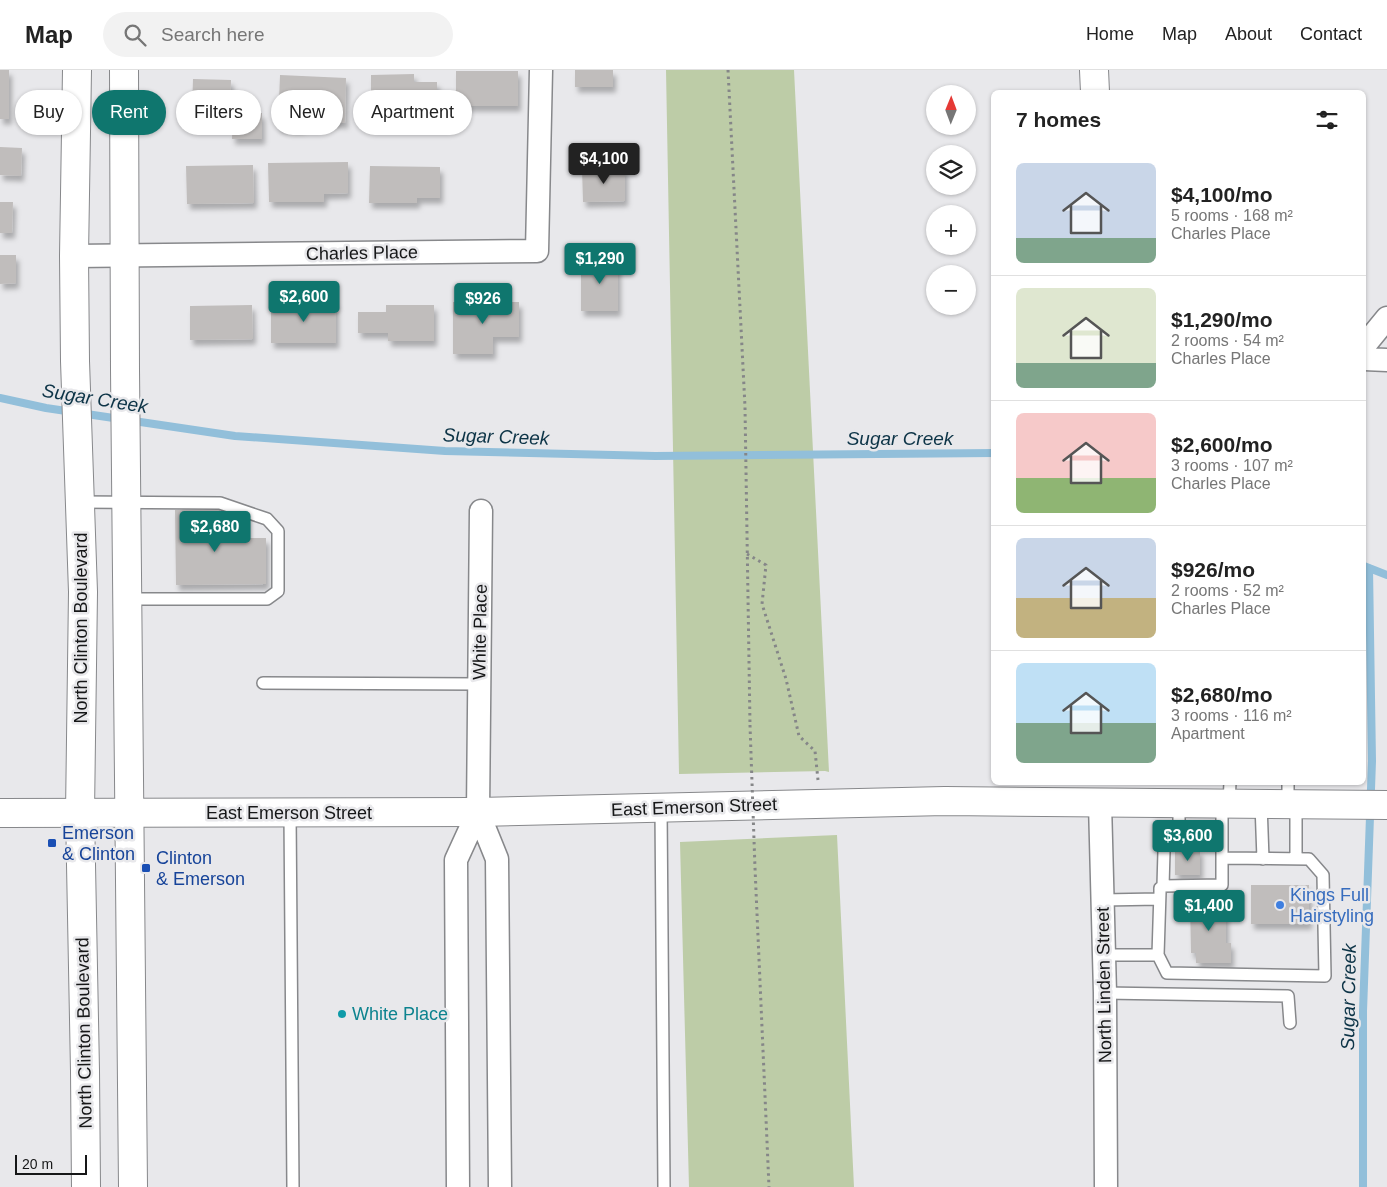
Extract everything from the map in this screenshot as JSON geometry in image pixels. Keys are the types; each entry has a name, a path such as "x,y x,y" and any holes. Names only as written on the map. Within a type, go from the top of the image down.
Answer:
{"street":[{"name":"North Clinton Boulevard","path":"77,70 74,256 75,361 83,592 80,813 86,1187"},
{"path":"124,70 133,1187"},
{"name":"Charles Place","path":"74,256 538,251 541,70"},
{"path":"1094,70 1095,90"},
{"path":"1366,344 1387,318"},
{"path":"1366,359 1387,360"},
{"name":"White Place","path":"481,511 478,812 498,859 500,1187"},
{"name":"East Emerson Street","path":"0,813 478,812 945,801 1100,793 1179,804 1227,797 1283,799 1325,804 1387,805"},
{"name":"North Linden Street","path":"1100,793 1106,1187"},
{"name":"White Place","path":"458,1187 456,860 478,812"}],"lane":[{"path":"79,502 220,503 267,519 278,531 278,591 268,599 127,599"},
{"path":"263,683 479,684"},
{"path":"1163,886 1222,886 1222,844 1227,797"},
{"path":"1283,799 1296,858"},
{"path":"1263,859 1283,799"},
{"path":"1179,804 1179,845"},
{"path":"661,808 664,1187"},
{"path":"290,813 293,1187"},
{"path":"1222,844 1169,845 1165,847 1163,886 1160,888 1158,955 1168,973 1325,976 1322,876 1308,859 1222,858"},
{"path":"1102,900 1160,899"},
{"path":"1103,955 1158,955"},
{"path":"1104,993 1288,996 1290,1023"}],"path":[{"path":"728,70 745,407 750,725 769,1187"},
{"path":"747,553 766,565 762,604 786,679 799,736 815,751 823,804"}],"green space":[{"path":"666,70 794,70 829,772 679,774"},
{"path":"837,835 854,1187 689,1187 680,842"}],"building":[{"path":"0,70 9,70 9,119 0,119"},
{"path":"575,70 613,70 613,87 575,87"},
{"path":"456,71 518,71 518,106 472,106 472,90 456,90"},
{"path":"414,74 414,82 437,82 437,90 371,90 371,75"},
{"path":"280,75 346,78 345,123 343,123 343,90 279,90"},
{"path":"193,79 231,80 231,90 193,90"},
{"path":"262,113 262,139 232,139 232,135 261,135"},
{"path":"0,147 22,148 21,176 0,175"},
{"path":"348,162 348,193 324,194 324,202 269,202 268,163"},
{"path":"253,165 254,203 187,204 186,166"},
{"path":"370,166 440,167 440,198 417,198 417,203 369,203"},
{"path":"582,168 625,168 625,201 583,202"},
{"path":"0,202 13,202 12,233 0,233"},
{"path":"0,255 16,255 16,283 0,284"},
{"path":"586,257 618,257 618,311 581,311 581,271 586,271"},
{"path":"453,302 519,302 519,337 493,337 493,354 453,354"},
{"path":"271,303 336,303 336,343 271,343"},
{"path":"252,305 253,339 190,340 190,306"},
{"path":"386,305 434,305 434,341 388,341 388,333 358,333 358,312 386,312"},
{"path":"175,510 220,510 220,536 266,538 266,584 176,585"},
{"path":"1200,849 1200,875 1175,875 1175,850"},
{"name":"Kings Full Hairstyling","path":"1251,885 1309,885 1309,924 1251,924"},
{"path":"1190,900 1226,900 1226,943 1231,943 1231,963 1196,963 1196,953 1191,953"}],"waterway":[{"name":"Sugar Creek","path":"0,398 46,408 235,436 445,451 655,456 991,453"},
{"name":"Sugar Creek","path":"1366,567 1387,575"},
{"name":"Sugar Creek","path":"1363,1187 1363,1011 1372,761 1369,568"}],"place":[{"name":"Emerson & Clinton","path":"52,843"},
{"name":"Clinton & Emerson","path":"146,868"},
{"name":"Kings Full Hairstyling","path":"1280,905"},
{"name":"White Place","path":"342,1014"}]}
